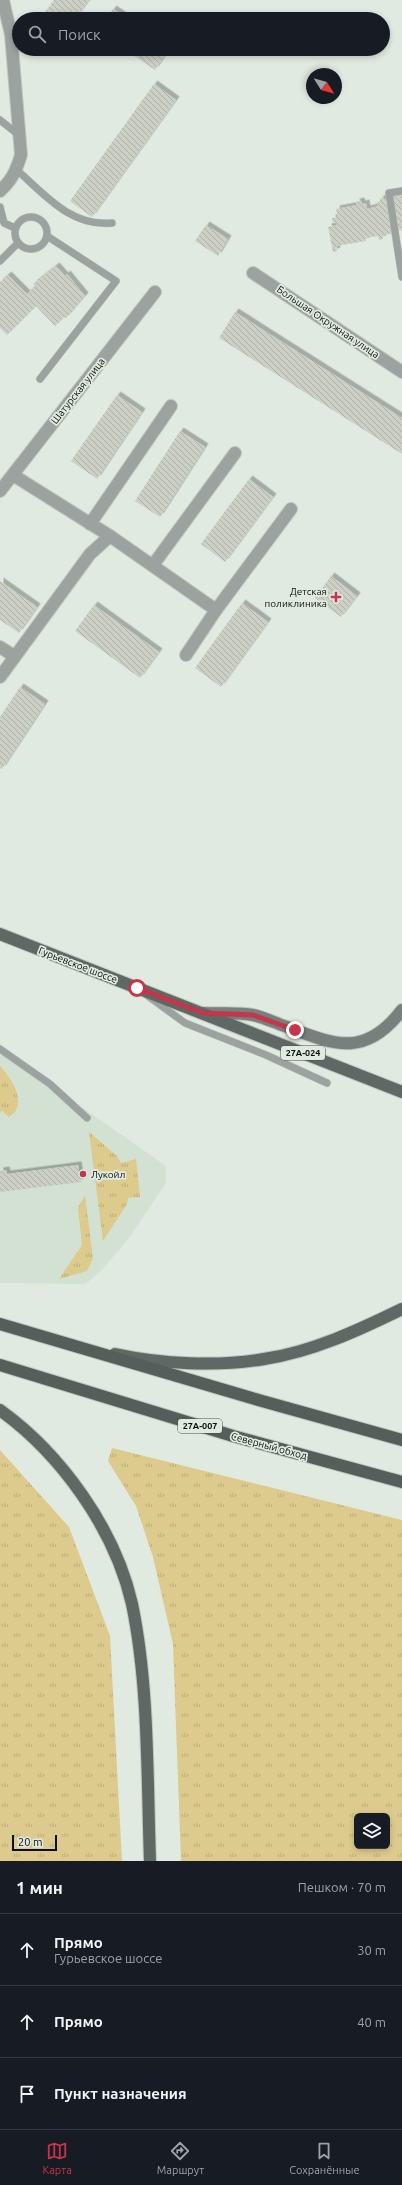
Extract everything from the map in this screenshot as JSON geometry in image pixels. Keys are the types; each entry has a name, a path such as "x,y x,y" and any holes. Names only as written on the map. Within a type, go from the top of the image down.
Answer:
{"highway":[{"path":"0,1324 50,1340 402,1440"},
{"name":"Северный обход","path":"0,1365 233,1436 402,1482"}],"main road":[{"name":"Гурьевское шоссе","path":"0,934 402,1092"},
{"path":"203,1013 253,1015 327,1040 349,1044 374,1037 384,1030 402,1010"},
{"path":"50,1340 118,1354 153,1359 228,1362 264,1359 323,1343 402,1310"},
{"path":"0,1410 22,1427 48,1452 83,1497 100,1523 113,1549 127,1589 133,1610 141,1668 150,1861"}],"street":[{"path":"3,0 12,35"},
{"path":"0,191 10,182 16,170 20,155 21,136 14,56"},
{"name":"Большая Окружная улица","path":"253,273 402,372"},
{"name":"Шатурская улица","path":"0,491 14,475 155,292"},
{"path":"90,524 171,406"},
{"path":"153,565 235,453"},
{"path":"14,475 110,536 216,610"},
{"path":"186,655 216,610 291,509"},
{"path":"0,677 90,554 110,536"},
{"path":"0,647 14,656"}],"lane":[{"path":"0,120 21,136"},
{"path":"16,170 65,211 76,218 88,223 112,223"},
{"path":"402,191 389,193 402,277"},
{"path":"0,207 4,223 15,228"},
{"path":"32,217 37,219 45,226 47,236 45,241 37,248 27,249 18,243 15,238 15,228 22,220 32,217"},
{"path":"40,379 116,281 47,236"},
{"path":"0,261 18,243"},
{"path":"137,988 185,1023 266,1055 327,1083"},
{"path":"0,1049 50,1084 87,1118"}],"shaded area":[{"name":"Лукойл","path":"0,1050 166,1166 166,1183 129,1238 99,1273 85,1284 0,1283"}],"green space":[{"path":"0,1066 13,1085 18,1099 18,1106 15,1112 9,1117 2,1111 0,1113"},
{"path":"89,1132 117,1156 121,1163 136,1159 140,1197 128,1198 127,1204 103,1241"},
{"path":"85,1195 93,1258 87,1271 59,1279 82,1245 78,1208"},
{"path":"112,1448 402,1520 402,1861 181,1861 173,1644 153,1557 136,1506 108,1461"},
{"path":"0,1450 69,1527 110,1636 122,1861 0,1861"}],"building":[{"path":"54,0 89,0 80,12 45,12"},
{"path":"134,56 164,56 155,70"},
{"path":"154,84 176,100 92,217 70,201"},
{"path":"395,193 395,196 402,194 402,230 382,236 383,239 379,240 378,236 365,238 366,241 336,246 337,251 333,252 328,227 337,225 336,222 333,223 332,218 338,217 336,209 357,205 356,202 361,201 362,204 366,203 367,209 378,206 377,202 380,201 380,199 392,197"},
{"path":"206,225 228,239 218,256 195,241"},
{"path":"56,266 65,276 67,274 85,296 66,318 64,317 55,326 36,306 7,335 0,328 0,282 8,275 27,294 35,286 33,284"},
{"path":"235,312 402,418 402,454 219,338"},
{"path":"117,395 142,412 97,479 71,461"},
{"path":"180,431 205,447 160,517 135,501"},
{"path":"249,479 273,497 225,562 201,544"},
{"name":"Детская поликлиника","path":"331,576 357,596 341,617 315,598"},
{"path":"0,581 37,607 19,633 0,620"},
{"path":"242,603 268,622 221,687 195,668"},
{"path":"94,605 159,652 140,678 75,631"},
{"path":"20,687 45,704 2,769 0,768 0,717"},
{"path":"78,1165 81,1182 0,1192 0,1171 6,1170 7,1174"}],"place":[{"name":"Детская поликлиника","path":"336,597"},
{"name":"Лукойл","path":"83,1174"}],"route":[{"path":"137,988 203,1013 253,1015 295,1030"}]}
